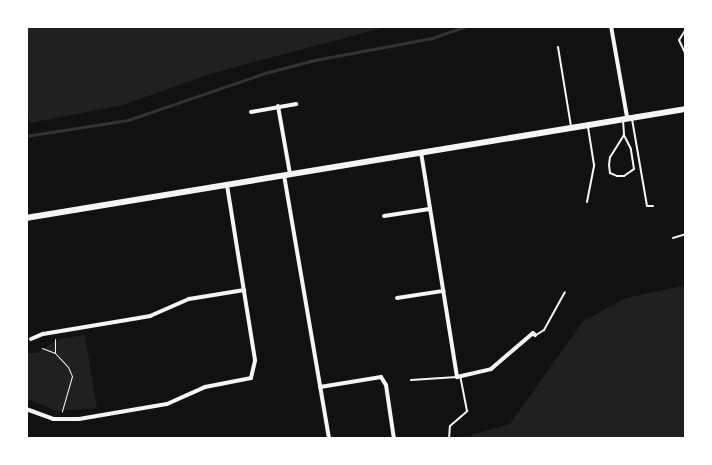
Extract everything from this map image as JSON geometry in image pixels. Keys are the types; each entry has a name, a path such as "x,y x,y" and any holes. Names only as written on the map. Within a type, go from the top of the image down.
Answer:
{"main road":[{"path":"26,218 627,117 686,109"}],"street":[{"path":"611,26 627,117"},
{"path":"251,112 296,104"},
{"path":"278,106 287,175 329,439"},
{"path":"420,152 459,377 491,369 533,333 535,335"},
{"path":"26,409 48,418 73,420 162,406 209,386 247,381 254,372 255,363 227,185"},
{"path":"384,216 429,209"},
{"path":"31,340 45,333 147,316 188,299 244,290"},
{"path":"397,298 443,291"},
{"path":"320,387 381,377 386,385 394,439"}],"lane":[{"path":"686,29 681,31 679,40 686,55"},
{"path":"558,47 571,127"},
{"path":"624,135 634,169 624,176 617,176 610,173 610,157 624,135 627,117"},
{"path":"627,117 647,206 653,206"},
{"path":"587,202 594,165 588,124"},
{"path":"673,238 686,234"},
{"path":"535,335 544,330 565,292"},
{"path":"411,380 459,377 467,412 450,426 449,439"}],"path":[{"path":"55,339 56,355"},
{"path":"42,348 56,355 72,373 62,413"}],"shaded area":[{"path":"26,26 390,26 213,73 123,105 30,123 26,111"},
{"path":"686,285 686,439 472,439 471,435 510,424 583,321 626,298"},
{"path":"85,335 97,408 57,411 26,398 26,353 37,353 58,339"}],"waterway":[{"path":"26,136 128,120 265,73 315,60 432,38 466,26"}]}
